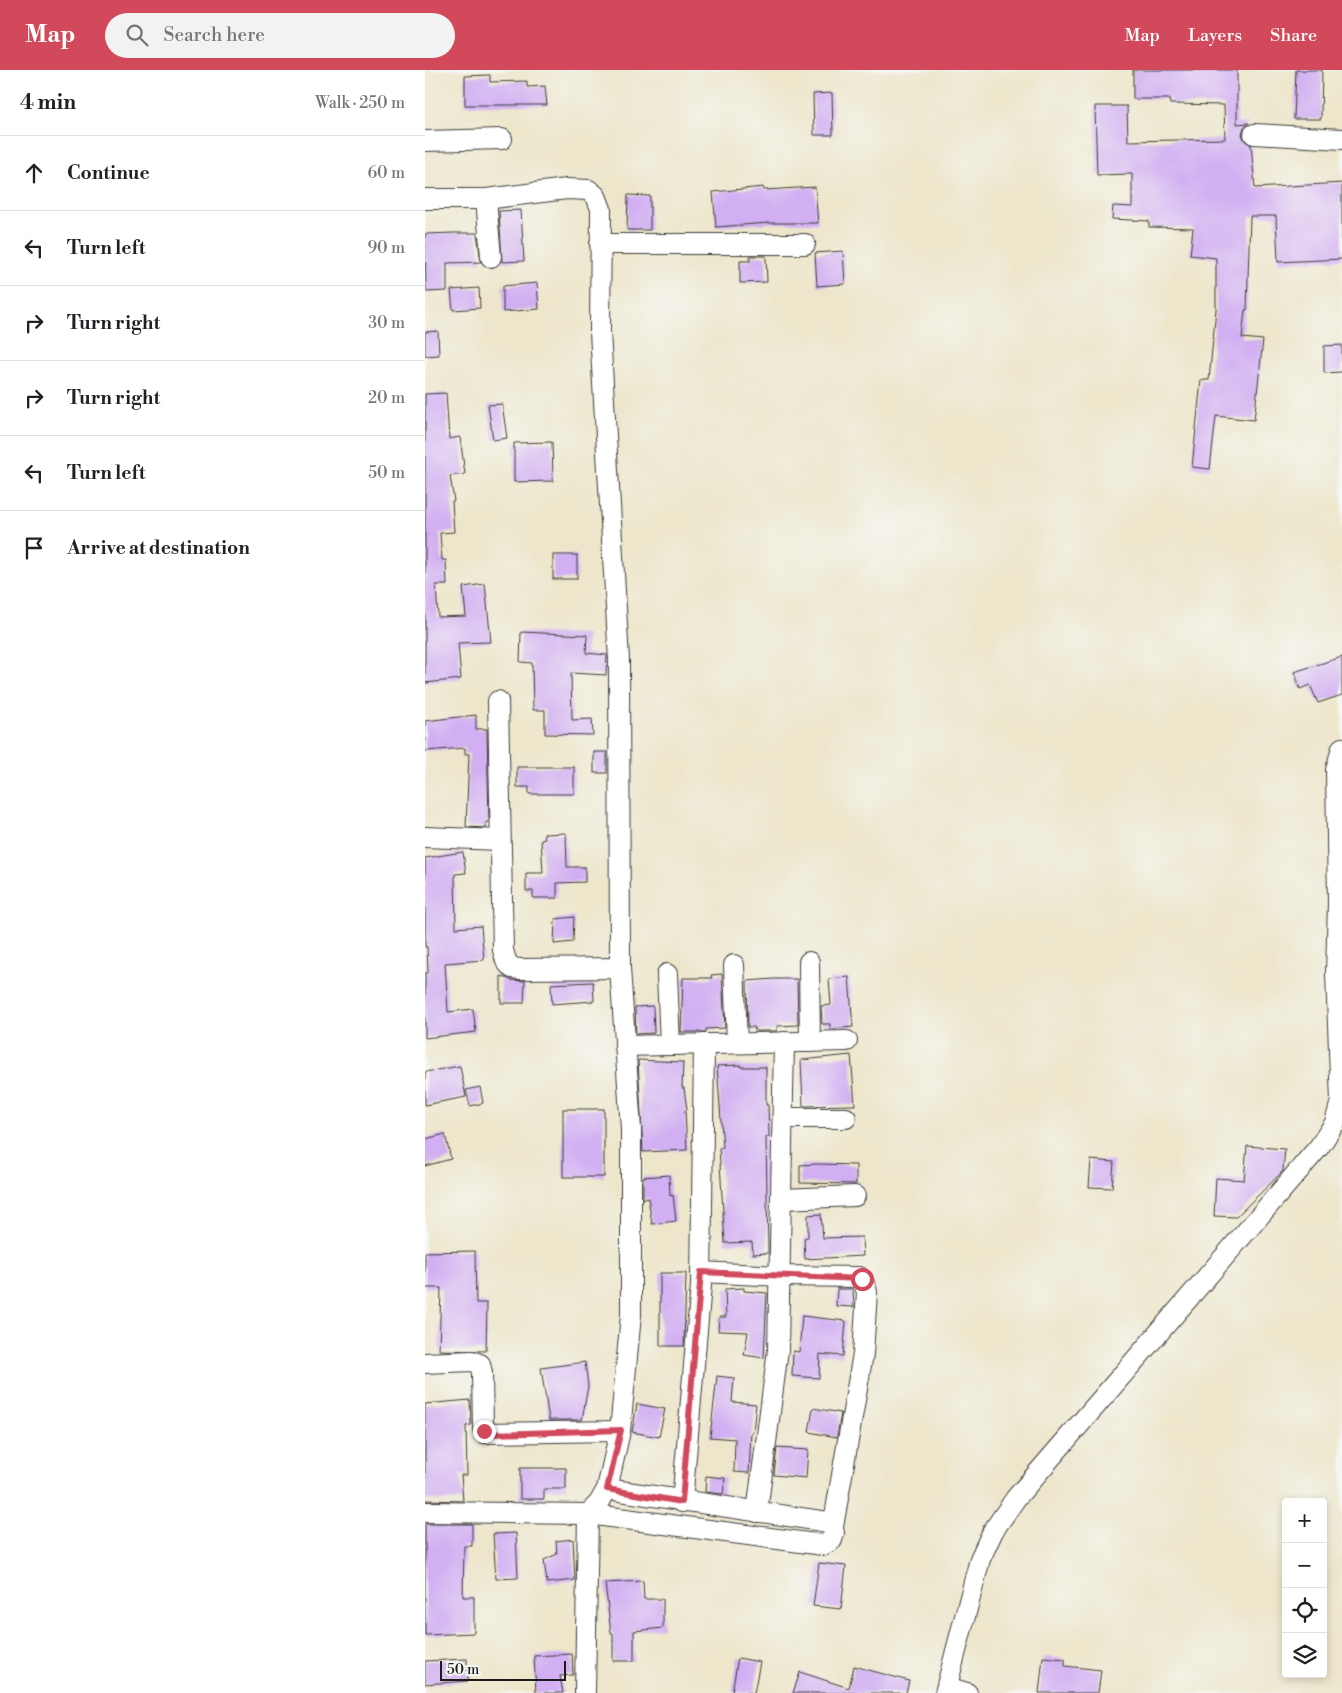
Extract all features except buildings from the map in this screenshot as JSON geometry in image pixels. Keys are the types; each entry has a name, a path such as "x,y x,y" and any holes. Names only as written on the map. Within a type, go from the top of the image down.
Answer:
{"street":[{"path":"1254,134 1342,139"},
{"path":"425,141 502,139"},
{"path":"425,199 486,199 567,189 589,190 594,193 600,204 600,332 619,660 620,968 631,1129 631,1315 621,1430 607,1489 599,1503 588,1514 585,1693"},
{"path":"486,199 491,258"},
{"path":"601,244 805,244"},
{"path":"498,701 503,950 509,966 521,969 620,968"},
{"path":"967,1693 946,1690 980,1559 993,1531 1015,1498 1319,1147 1335,1122 1341,1101 1336,966 1340,903 1336,770 1342,748"},
{"path":"425,837 500,840"},
{"path":"809,962 810,1042"},
{"path":"734,965 737,1043"},
{"path":"667,974 669,1045"},
{"path":"625,1046 847,1041"},
{"path":"757,1512 778,1350 784,1042"},
{"path":"682,1502 701,1272 704,1044"},
{"path":"783,1118 846,1118"},
{"path":"782,1198 855,1196"},
{"path":"425,1512 588,1514 823,1545 832,1540 863,1354 867,1288 859,1277 701,1272"},
{"path":"425,1363 472,1360 480,1364 482,1373 483,1428 486,1433 621,1430"},
{"path":"607,1489 682,1502 824,1521 833,1526"}],"route":[{"path":"484,1431 490,1434 621,1430 607,1489 682,1502 701,1272 859,1277 862,1279"}]}
